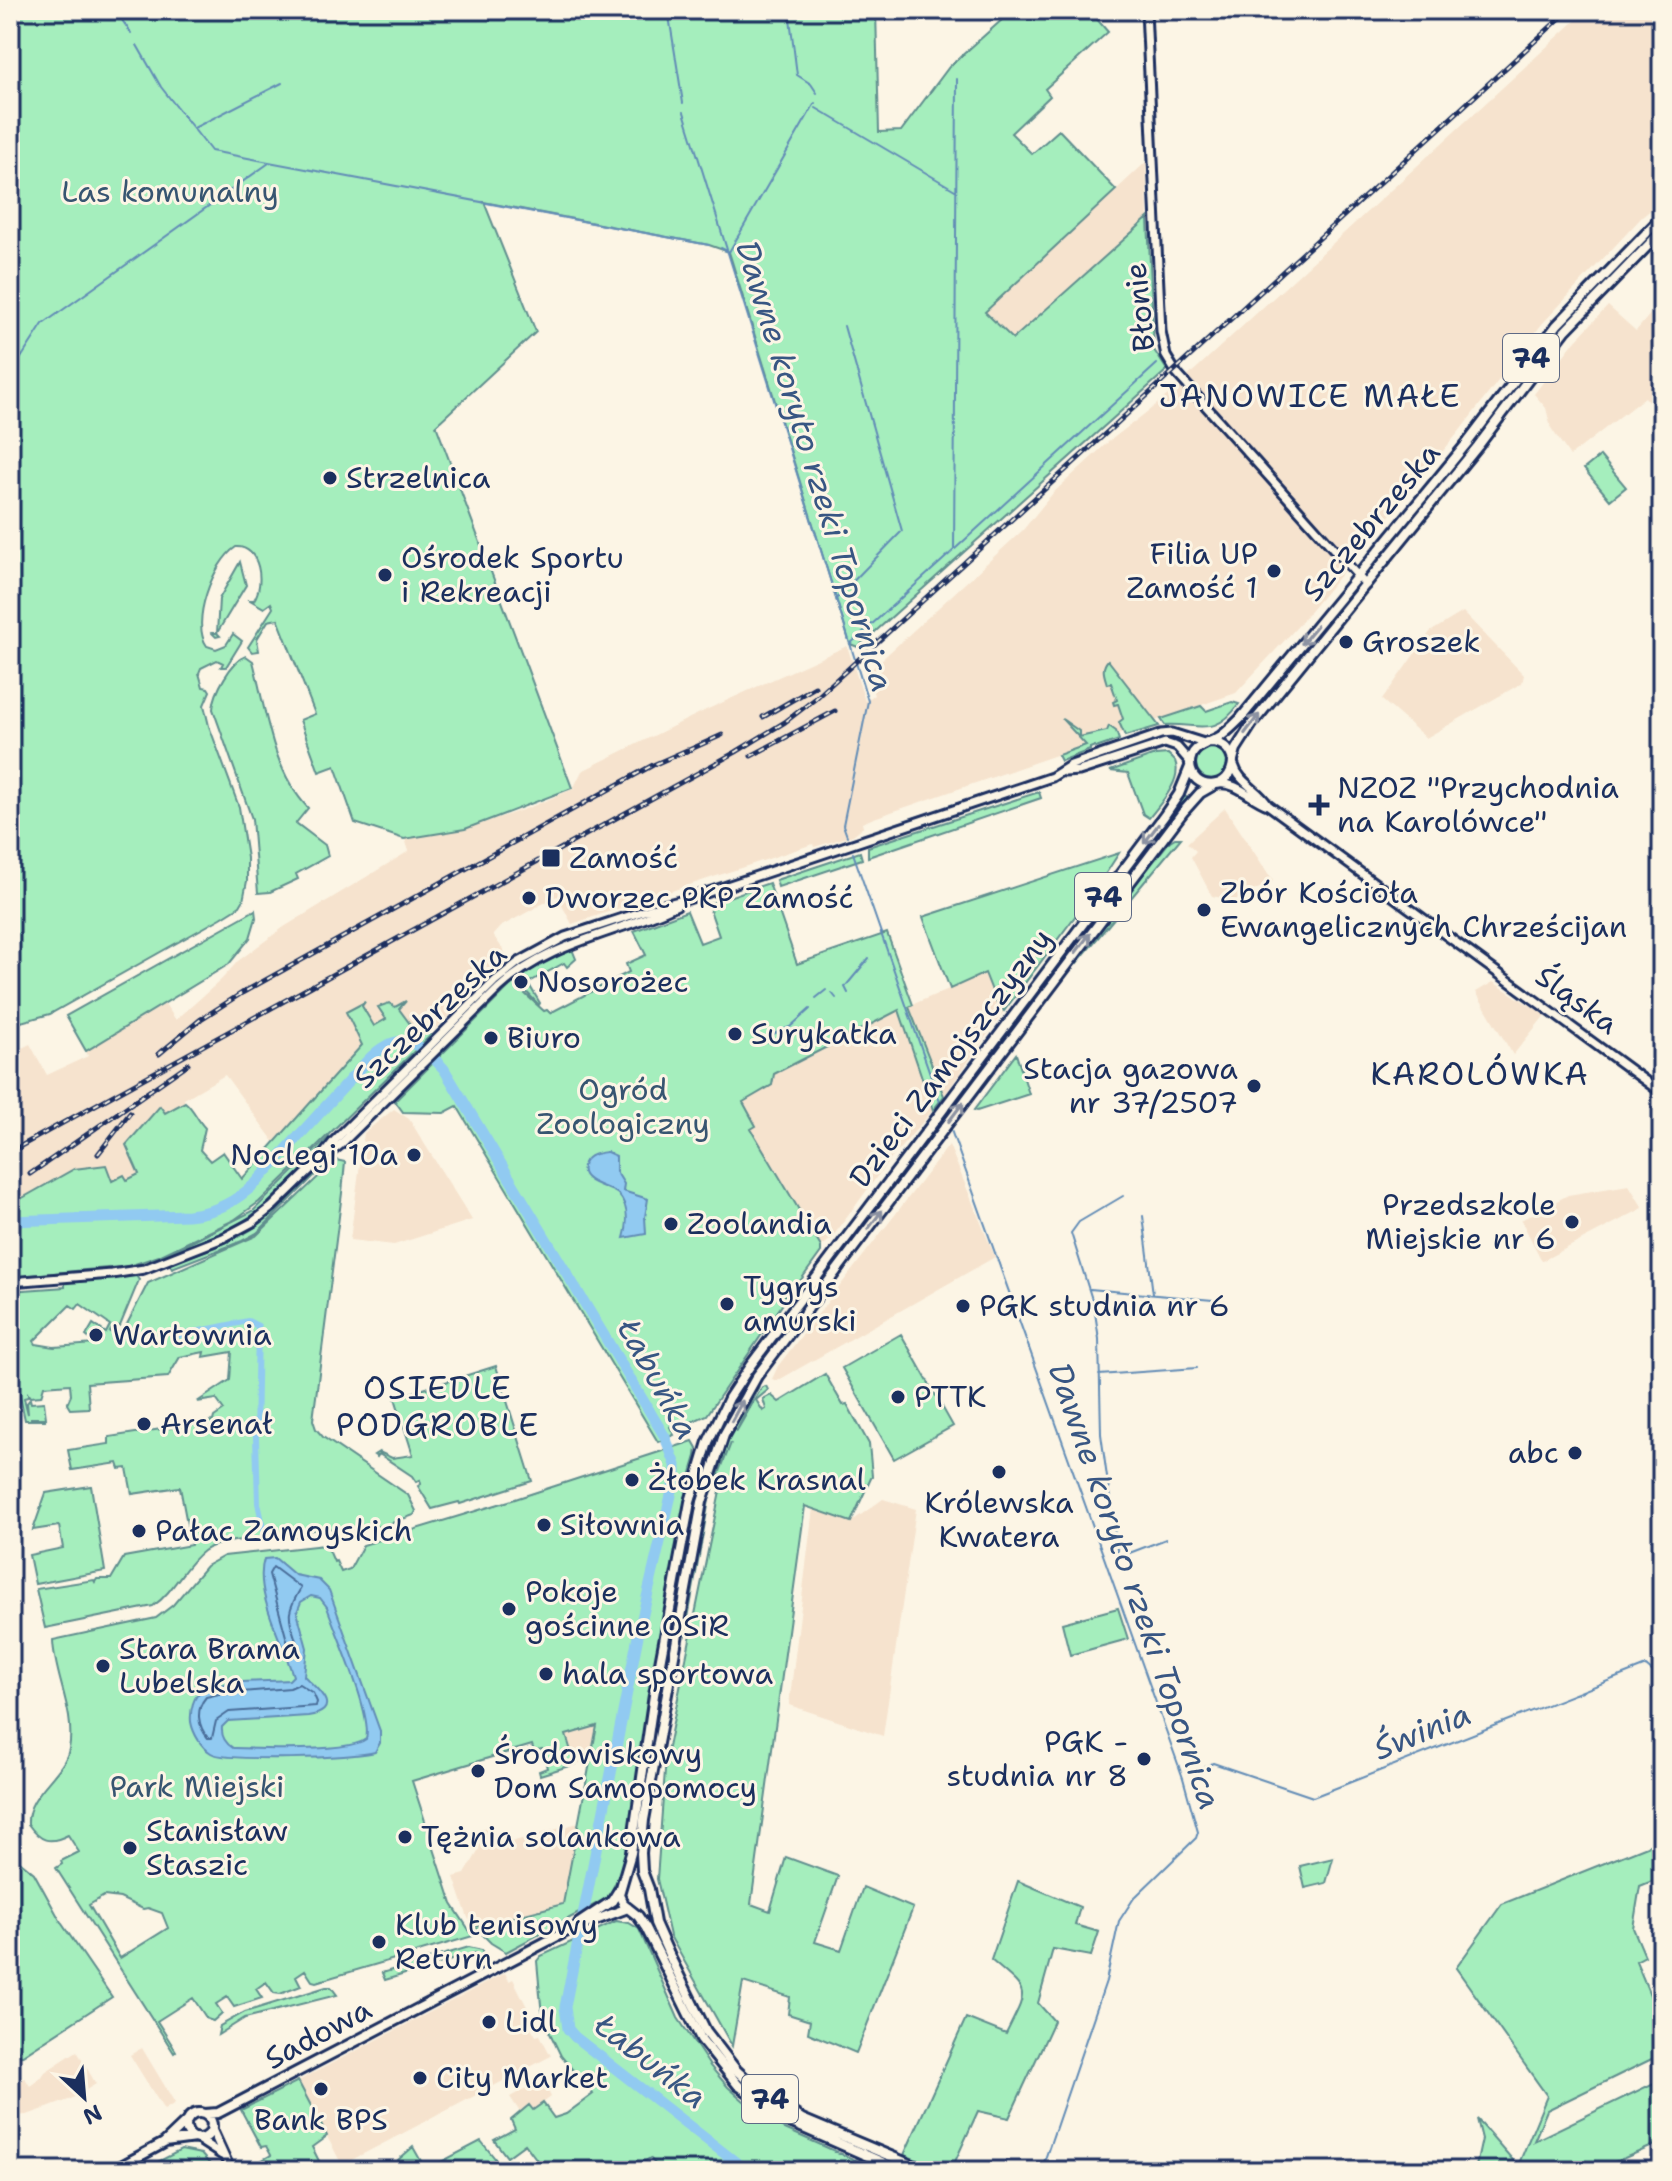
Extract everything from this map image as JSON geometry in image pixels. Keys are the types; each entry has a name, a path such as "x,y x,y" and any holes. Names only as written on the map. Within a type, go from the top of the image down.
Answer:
{"main road":[{"name":"Szczebrzeska","path":"1206,743 1240,719 1468,442 1557,325 1662,217"},
{"name":"Szczebrzeska","path":"1233,762 1236,749 1247,730 1478,446 1565,331 1662,231"},
{"path":"1206,743 1217,742 1225,746 1233,762"},
{"name":"74","path":"1190,764 1194,751 1206,743"},
{"name":"74","path":"1216,784 1230,776 1233,762"},
{"path":"1190,764 1197,779 1216,784"},
{"name":"Dzieci Zamojszczyzny","path":"620,1887 631,1853 654,1695 687,1514 703,1457 725,1406 761,1350 1164,816 1179,794 1190,764"},
{"name":"Dzieci Zamojszczyzny","path":"647,1882 641,1867 641,1844 660,1725 702,1502 710,1471 732,1419 771,1357 1178,818 1200,793 1216,784"},
{"path":"620,1887 628,1878 635,1876 647,1882"},
{"name":"74","path":"647,1882 655,1923 700,2019 724,2057 744,2078 775,2103 802,2119 926,2171"},
{"name":"74","path":"620,1887 622,1902 638,1916 649,1932 701,2039 738,2085 768,2109 801,2128 902,2171"},
{"name":"Sadowa","path":"594,1917 612,1901 620,1887"},
{"path":"628,1908 641,1906 650,1893"},
{"name":"Sadowa","path":"204,2114 218,2113 594,1917 628,1908"},
{"path":"164,2143 207,2135 218,2113"},
{"path":"112,2171 164,2143 193,2114 204,2114 211,2126"},
{"path":"187,2121 187,2130 196,2138"}],"street":[{"name":"Błonie","path":"1146,10 1161,331 1166,356 1177,374 1366,585"},
{"name":"Szczebrzeska","path":"1062,772 1071,765 1161,734 1172,733 1206,743"},
{"name":"Szczebrzeska","path":"10,1282 144,1269 241,1229 272,1207 340,1145 439,1042 504,983 533,961 568,944 661,912 688,899 1062,772 1079,771 1165,743 1177,747 1190,764"},
{"name":"Śląska","path":"1233,762 1239,776 1262,795 1268,805"},
{"name":"Śląska","path":"1216,784 1231,785 1268,805 1662,1093"},
{"path":"211,2126 231,2171"},
{"path":"196,2138 222,2155"}],"shaded area":[{"path":"1587,10 1662,10 1662,201 1642,217 1542,324 1458,433 1297,627 1236,693 874,818 862,823 863,827 853,835 814,847 813,844 572,924 557,896 500,927 493,935 509,958 429,1035 413,1028 369,1036 275,1143 225,1075 165,1114 161,1107 126,1145 140,1174 127,1181 112,1182 106,1166 74,1169 10,1205 10,1054 30,1044 47,1075 88,1056 86,1051 165,1004 176,1020 238,961 284,927 409,851 405,839 465,829 573,789 582,771 847,646 865,701 874,695 866,674 1023,530 1053,493 1107,443 1161,401"},
{"path":"1146,162 1148,218 1013,339 985,312"},
{"path":"1662,300 1662,410 1658,406 1654,409 1645,397 1570,456 1551,428 1546,408 1534,394 1575,341 1608,306 1636,331"},
{"path":"1463,612 1524,675 1522,683 1426,738 1382,700 1430,632"},
{"path":"1225,808 1273,881 1225,906 1222,898 1212,896 1191,857 1196,851 1187,843"},
{"path":"986,973 998,1006 1004,1011 944,1096 909,1006"},
{"path":"1493,982 1545,1015 1513,1055 1476,992"},
{"path":"899,1010 933,1110 884,1167 831,1239 821,1247 751,1129 756,1126 743,1102 772,1085 774,1074"},
{"path":"394,1109 409,1119 472,1220 394,1245 350,1240 364,1133"},
{"path":"949,1145 995,1257 777,1381 772,1379 778,1366"},
{"path":"1629,1185 1643,1208 1542,1261 1521,1220 1568,1195"},
{"path":"883,1499 916,1509 883,1736 789,1705 813,1508 851,1522"},
{"path":"597,1726 591,1760 575,1764 566,1735"},
{"path":"578,1823 563,1904 475,1927 468,1918 454,1877 465,1874 479,1850 473,1832 492,1825 497,1846"},
{"name":"City Market","path":"505,1973 509,1981 513,1979 533,2019 528,2022 536,2036 540,2035 551,2056 342,2165 298,2081"},
{"path":"142,2048 175,2103 164,2110 130,2055"},
{"path":"77,2051 96,2084 50,2107 27,2115 10,2116 10,2087 25,2078 30,2086"},
{"path":"542,2079 551,2097 533,2110 529,2106 520,2112 510,2097"}],"green space":[{"name":"Las komunalny","path":"10,10 876,10 879,132 901,131 949,67 1013,10 1089,10 1108,32 1045,89 1050,96 1011,133 1032,154 1059,130 1116,190 985,312 1013,339 1148,218 1154,350 1167,370 858,647 850,644 729,252 709,245 484,202 536,332 436,425 572,788 465,829 404,839 355,823 335,766 319,772 300,720 315,714 278,619 268,621 257,639 259,651 252,652 248,647 273,608 271,603 264,608 250,600 254,600 257,593 258,567 250,552 236,547 212,579 201,623 207,646 216,649 226,645 233,634 242,641 226,667 221,667 223,663 217,660 201,668 199,673 203,687 210,691 204,705 209,726 239,807 247,858 243,901 221,918 50,1014 10,1025"},
{"path":"1600,456 1626,487 1610,500 1584,469"},
{"path":"240,562 246,585 217,633 219,599"},
{"path":"246,656 253,661 278,758 296,793 308,808 296,823 325,845 328,856 296,874 298,879 270,892 258,893 252,819 213,709 224,678"},
{"path":"1108,660 1159,726 1125,736 1119,722 1123,719 1118,704 1114,705 1113,702 1117,700 1104,674"},
{"path":"1232,702 1239,704 1230,715 1214,725 1165,725 1161,719 1201,706 1206,711"},
{"path":"1062,719 1079,731 1079,737 1107,731 1109,726 1116,731 1119,740 1095,746 1061,761 1058,755 1086,745"},
{"path":"1212,747 1224,751 1228,763 1224,775 1212,779 1200,775 1196,763 1200,751"},
{"path":"1168,754 1175,761 1176,776 1149,818 1143,814 1128,773 1110,771 1155,755"},
{"path":"1039,792 1041,798 868,857 868,847"},
{"path":"1183,795 1189,799 1067,958 1063,956"},
{"path":"1181,838 1076,964 1073,963 1170,841"},
{"path":"860,852 862,859 778,887 776,880"},
{"path":"1119,853 1004,1011 998,1006 985,973 950,989 923,917"},
{"name":"Ogród Zoologiczny","path":"769,883 797,964 887,933 913,1005 909,1007 944,1096 933,1110 899,1010 774,1074 772,1085 743,1102 756,1126 751,1129 821,1247 821,1252 790,1295 787,1293 784,1297 786,1299 707,1415 676,1429 673,1424 670,1427 674,1435 658,1442 457,1106 444,1113 403,1112 395,1101 513,983 550,1013 629,972 626,964 646,955 634,931 687,911 700,943 719,936 708,904"},
{"path":"255,910 250,938 229,964 86,1051 66,1016"},
{"path":"572,949 576,959 567,967 564,963 528,983 539,1005 516,981 539,965"},
{"path":"406,1001 399,1009 413,1028 431,1035 259,1202 234,1220 159,1256 129,1266 10,1277 10,1205 74,1169 106,1165 112,1181 124,1175 127,1180 139,1174 126,1145 160,1106 165,1113 185,1102 205,1128 200,1150 210,1161 223,1152 242,1179 362,1045 346,1012 365,1002 362,1006 374,1026 386,1019 378,1007 389,1003 395,1007"},
{"path":"1016,1054 1029,1094 974,1110"},
{"path":"329,1137 332,1139 262,1208 231,1228 166,1255 253,1211"},
{"path":"341,1149 257,1233 172,1268 170,1264 225,1243 257,1226"},
{"path":"336,1160 345,1162 313,1420 323,1437 408,1495 416,1511 414,1515 383,1526 318,1529 295,1533 295,1536 222,1543 196,1557 153,1606 45,1628 36,1589 111,1579 124,1557 191,1545 180,1487 132,1494 127,1468 120,1469 118,1463 72,1470 68,1450 109,1444 109,1437 213,1421 224,1410 216,1399 197,1402 230,1380 232,1352 203,1357 204,1352 180,1357 168,1377 87,1383 89,1408 70,1409 67,1404 71,1395 70,1384 44,1386 41,1396 30,1397 28,1394 24,1398 28,1414 27,1403 30,1399 31,1403 44,1402 46,1418 30,1418 46,1420 25,1420 19,1392 10,1395 10,1291 65,1287 65,1281 136,1276 139,1280 120,1326 113,1326 110,1332 120,1334 148,1283 256,1236","holes":["80,1304 110,1325 106,1333 93,1324 86,1336 96,1344 54,1347 34,1341 70,1305 76,1309"]},
{"name":"PTTK","path":"901,1334 953,1426 894,1459 842,1368"},
{"path":"496,1366 532,1481 460,1504 432,1509 418,1486 420,1480 416,1482 379,1454 377,1457 374,1455 379,1452 392,1458 413,1455 395,1398"},
{"path":"825,1374 843,1405 847,1404 869,1444 872,1476 851,1522 805,1506 751,1904 770,1911 786,1857 838,1876 815,1942 841,1950 863,1887 913,1908 856,2053 808,2033 810,2021 788,2014 790,1997 743,1982 732,2046 670,1936 657,1879 666,1757 723,1477 719,1474 709,1500 685,1635 682,1630 693,1566 707,1503 716,1472 741,1414 759,1386 736,1432 762,1387 766,1386 768,1390 756,1400 763,1411 766,1409 763,1399 771,1395 779,1402"},
{"name":"Park Miejski","path":"693,1441 697,1448 673,1565 625,1862 609,1897 506,1952 491,1943 475,1927 563,1904 597,1726 566,1735 575,1764 540,1775 539,1771 547,1768 542,1749 534,1751 532,1745 412,1781 452,1904 473,1936 316,1982 305,1970 296,1976 301,1986 280,1994 274,1993 266,1982 256,1989 262,1998 234,2007 227,1997 216,2004 222,2013 213,2021 207,2019 193,1998 157,2021 176,2051 174,2053 56,1868 62,1864 61,1861 79,1852 68,1835 45,1840 28,1824 33,1803 66,1758 69,1749 70,1721 53,1640 156,1618 173,1605 206,1566 224,1556 324,1545 341,1572 350,1569 363,1545","holes":["104,1896 120,1898 143,1909 162,1913 168,1928 120,1958 89,1905"]},
{"path":"91,1486 105,1571 35,1584 29,1555 63,1548 59,1526 33,1530 46,1493"},
{"path":"1118,1608 1128,1639 1070,1655 1062,1623"},
{"path":"1662,1840 1662,1877 1640,1886 1633,1928 1645,1956 1636,1961 1662,2024 1662,2054 1547,2110 1534,2141 1662,2079 1662,2142 1594,2171 1475,2171 1482,2139 1477,2119 1518,2166 1547,2096 1456,1968 1502,1904"},
{"path":"10,1853 34,1873 62,1924 112,1997 21,2056 10,2036"},
{"path":"1333,1858 1326,1883 1305,1888 1300,1866"},
{"path":"1018,1881 1080,1907 1075,1925 1099,1932 1091,1956 1053,1949 1038,2003 1054,2021 1009,2118 978,2111 953,2166 970,2171 946,2171 904,2155 966,2018 1006,2034 1019,2007 1022,1992 1019,1986 991,1960"},
{"path":"616,1921 639,1929 678,2018 728,2087 785,2129 880,2171 661,2171 650,2158 638,2166 639,2171 532,2171 540,2164 525,2144 507,2157 494,2140 515,2129 511,2120 529,2105 533,2110 543,2103 554,2118 566,2114 593,2094 561,2056 546,2025 537,1961 541,1956"},
{"path":"469,1947 482,1950 483,1963 480,1965 475,1953 385,1980 382,1973"},
{"path":"331,1987 337,1995 245,2018 218,2035 220,2026 245,2012"},
{"path":"298,2081 327,2136 312,2147 324,2171 248,2171 246,2169 271,2155 266,2146 261,2147 241,2110"},
{"path":"481,2141 505,2171 404,2171 398,2160 413,2147 426,2170"},
{"path":"181,2150 201,2154 216,2171 171,2171 167,2166 158,2171 140,2171"}],"water":[{"path":"607,1152 616,1156 616,1171 624,1184 623,1191 648,1199 646,1234 624,1238 627,1215 622,1199 614,1191 584,1175 584,1163 588,1158"},
{"path":"275,1558 295,1575 319,1580 329,1590 380,1731 380,1743 375,1752 319,1757 222,1756 211,1753 198,1739 192,1726 191,1713 195,1699 203,1690 233,1683 289,1680 293,1676 266,1602 262,1572 264,1559","holes":["311,1596 320,1598 327,1607 359,1694 367,1728 366,1739 323,1748 233,1748 222,1734 222,1727 228,1721 308,1716 325,1709 324,1698 304,1676 307,1648 297,1612 301,1602"]}],"waterway":[{"path":"115,10 131,33"},
{"name":"Dawne koryto rzeki Topornica","path":"668,10 683,103"},
{"path":"789,10 797,75 811,84 817,93"},
{"path":"137,45 161,87 211,151 709,245"},
{"path":"850,644 954,550 957,79"},
{"path":"194,128 282,83"},
{"path":"721,248 729,252 815,103"},
{"path":"816,108 955,190"},
{"name":"Dawne koryto rzeki Topornica","path":"684,112 868,701 843,825 847,836"},
{"path":"10,375 43,324 269,163"},
{"path":"837,598 902,531 844,326"},
{"path":"955,549 1157,364"},
{"name":"Dawne koryto rzeki Topornica","path":"853,853 940,1102"},
{"path":"848,993 845,987 869,958"},
{"path":"816,998 826,990"},
{"path":"832,993 836,998"},
{"path":"768,1042 773,1034 790,1027 810,1009"},
{"name":"Łabuńka","path":"10,1221 188,1215 217,1209 256,1183 379,1050 389,1044 408,1042 425,1051 444,1069 665,1437 676,1465 639,1631 565,2007 568,2029 747,2171"},
{"name":"Dawne koryto rzeki Topornica","path":"951,1130 1183,1778 1198,1832 1196,1838 1134,1898 1119,1921 1106,1981 1041,2171"},
{"path":"1118,1557 1101,1434 1099,1339 1094,1306 1071,1233 1079,1222 1123,1196"},
{"path":"1143,1216 1153,1294"},
{"path":"1090,1289 1224,1301"},
{"path":"176,1336 248,1321 258,1326 256,1438 258,1503 264,1531"},
{"path":"1099,1375 1197,1368"},
{"path":"1119,1557 1166,1539"},
{"name":"Świnia","path":"1194,1773 1213,1763 1313,1797 1646,1666 1662,1680"}],"railway":[{"path":"10,1152 736,752 785,722 815,699 1569,10"},
{"path":"763,717 815,687"},
{"path":"751,756 835,711"},
{"path":"678,755 722,735"},
{"path":"159,1054 201,1019 242,993 653,765 687,750"},
{"path":"30,1174 188,1064"},
{"path":"98,1154 130,1113"}],"place":[{"name":"Strzelnica","path":"330,478"},
{"name":"Filia UP Zamość 1","path":"1274,571"},
{"name":"Ośrodek Sportu i Rekreacji","path":"385,575"},
{"name":"Groszek","path":"1346,642"},
{"name":"NZOZ \"Przychodnia na Karolówce\"","path":"1319,805"},
{"name":"Zamość","path":"551,858"},
{"name":"Dworzec PKP Zamość","path":"529,898"},
{"name":"Zbór Kościoła Ewangelicznych Chrześcijan","path":"1204,910"},
{"name":"Nosorożec","path":"521,982"},
{"name":"Surykatka","path":"735,1034"},
{"name":"Biuro","path":"491,1038"},
{"name":"Stacja gazowa nr 37/2507","path":"1254,1086"},
{"name":"Noclegi 10a","path":"414,1155"},
{"name":"Przedszkole Miejskie nr 6","path":"1572,1222"},
{"name":"Zoolandia","path":"671,1224"},
{"name":"Tygrys amurski","path":"727,1304"},
{"name":"PGK studnia nr 6","path":"963,1306"},
{"name":"Wartownia","path":"96,1335"},
{"name":"PTTK","path":"898,1397"},
{"name":"Arsenał","path":"144,1424"},
{"name":"abc","path":"1575,1453"},
{"name":"Królewska Kwatera","path":"999,1472"},
{"name":"Żłobek Krasnal","path":"632,1480"},
{"name":"Siłownia","path":"544,1525"},
{"name":"Pałac Zamoyskich","path":"139,1531"},
{"name":"Pokoje gościnne OSiR","path":"509,1609"},
{"name":"Stara Brama Lubelska","path":"103,1666"},
{"name":"hala sportowa","path":"546,1674"},
{"name":"PGK - studnia nr 8","path":"1144,1759"},
{"name":"Środowiskowy Dom Samopomocy","path":"478,1771"},
{"name":"Tężnia solankowa","path":"405,1837"},
{"name":"Stanisław Staszic","path":"130,1848"},
{"name":"Klub tenisowy Return","path":"379,1942"},
{"name":"Lidl","path":"489,2022"},
{"name":"City Market","path":"420,2078"},
{"name":"Bank BPS","path":"321,2089"}],"district":[{"name":"JANOWICE MAŁE","path":"1310,396"},
{"name":"KAROLÓWKA","path":"1480,1074"},
{"name":"OSIEDLE PODGROBLE","path":"438,1406"}]}
